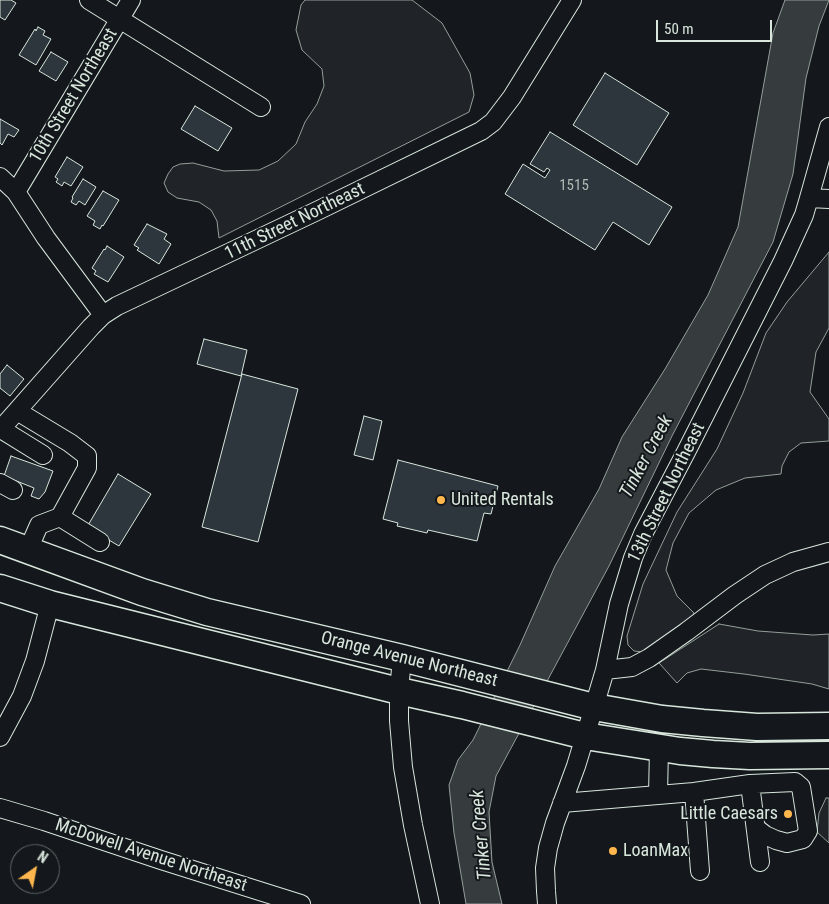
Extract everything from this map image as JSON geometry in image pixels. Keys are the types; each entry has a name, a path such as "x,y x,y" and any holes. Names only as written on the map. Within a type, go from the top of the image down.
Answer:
{"highway":[{"name":"Orange Avenue Northeast","path":"0,540 142,592 207,612 402,658 594,707 662,719 702,723 757,727 829,726"},
{"name":"Orange Avenue Northeast","path":"0,588 50,604 585,736 688,752 750,756 829,755"}],"street":[{"path":"89,0 261,107"},
{"name":"10th Street Northeast","path":"16,192 131,0"},
{"name":"11th Street Northeast","path":"0,430 91,327 117,306 481,131 493,122 512,97 572,0"},
{"name":"13th Street Northeast","path":"547,904 546,868 548,848 576,766 605,670 619,604 633,558 643,534 783,261 804,215 829,127"},
{"path":"0,177 16,192 46,238 103,316"},
{"path":"809,198 829,199"},
{"path":"17,411 70,443 87,456 87,468 60,516 39,525 28,550"},
{"path":"0,430 43,455"},
{"path":"60,516 100,542"},
{"path":"605,670 632,667 640,663 686,632 735,594 765,576 793,562 829,552"},
{"path":"0,737 22,696 35,661 50,604"},
{"path":"402,658 399,721 403,767 430,904"},
{"path":"658,795 659,748"},
{"path":"562,803 694,792 750,784 795,782 801,787 808,831 803,839 787,843 765,835 756,828"},
{"path":"750,784 760,862"},
{"path":"694,792 700,870"},
{"name":"McDowell Avenue Northeast","path":"0,808 161,860 250,896 301,904"}],"shaded area":[{"path":"305,0 412,0 442,23 470,73 474,95 469,112 219,238 217,221 211,210 199,202 177,198 168,192 164,183 173,167 180,164 193,163 224,171 259,170 278,161 296,144 305,122 317,104 324,86 322,69 302,50 296,30 301,5"},
{"path":"829,252 829,328 816,352 810,392 829,419 829,441 801,443 789,452 782,466 781,474 745,478 716,490 689,513 673,543 666,570 677,596 694,613 691,621 643,652 634,651 628,645 627,636 643,584 677,512 717,449 743,393 766,333 787,302"},
{"path":"719,624 758,631 813,635 829,634 829,689 812,684 701,669 687,673 677,683 659,663"},
{"path":"826,798 829,798 829,843 817,832 819,813"}],"water":[{"name":"Tinker Creek","path":"785,0 829,0 819,26 806,78 793,174 773,242 672,436 609,566 496,776 489,812 492,862 502,904 466,904 454,833 449,785 458,760 473,740 520,645 555,566 599,489 622,437 665,369 708,295 738,227 773,33"}],"building":[{"path":"0,0 11,0 16,3 5,20 0,17"},
{"path":"38,27 45,31 43,35 51,39 36,65 19,55"},
{"path":"51,52 68,62 56,81 39,71"},
{"path":"605,73 669,113 637,165 573,125"},
{"path":"195,106 232,128 218,151 181,129"},
{"path":"0,119 19,130 14,137 8,134 2,145 0,143"},
{"path":"550,132 672,207 649,245 613,222 595,250 505,194 523,164 545,178 550,170 547,168 544,172 530,164"},
{"path":"67,157 83,167 71,186 64,182 62,186 56,182 58,179 55,177"},
{"path":"83,179 96,187 85,205 79,201 76,205 71,202 72,197"},
{"path":"103,191 119,200 100,229 93,225 95,221 87,216"},
{"path":"147,224 167,234 164,239 171,244 159,264 137,250 139,248 134,245"},
{"path":"107,246 124,257 108,282 94,274 96,271 92,268"},
{"path":"204,339 247,350 241,376 197,364"},
{"path":"7,365 24,379 10,396 0,388 0,374"},
{"path":"242,374 298,389 258,542 202,527"},
{"path":"364,416 382,421 373,460 354,455"},
{"path":"11,456 53,471 45,492 39,499 31,496 34,488 4,476"},
{"name":"United Rentals","path":"398,460 498,486 491,514 484,513 477,541 428,530 427,533 397,526 398,523 383,519"},
{"path":"118,474 151,494 119,546 87,527"}],"place":[{"name":"United Rentals","path":"441,500"},
{"name":"Little Caesars","path":"788,814"},
{"name":"LoanMax","path":"613,851"}]}
